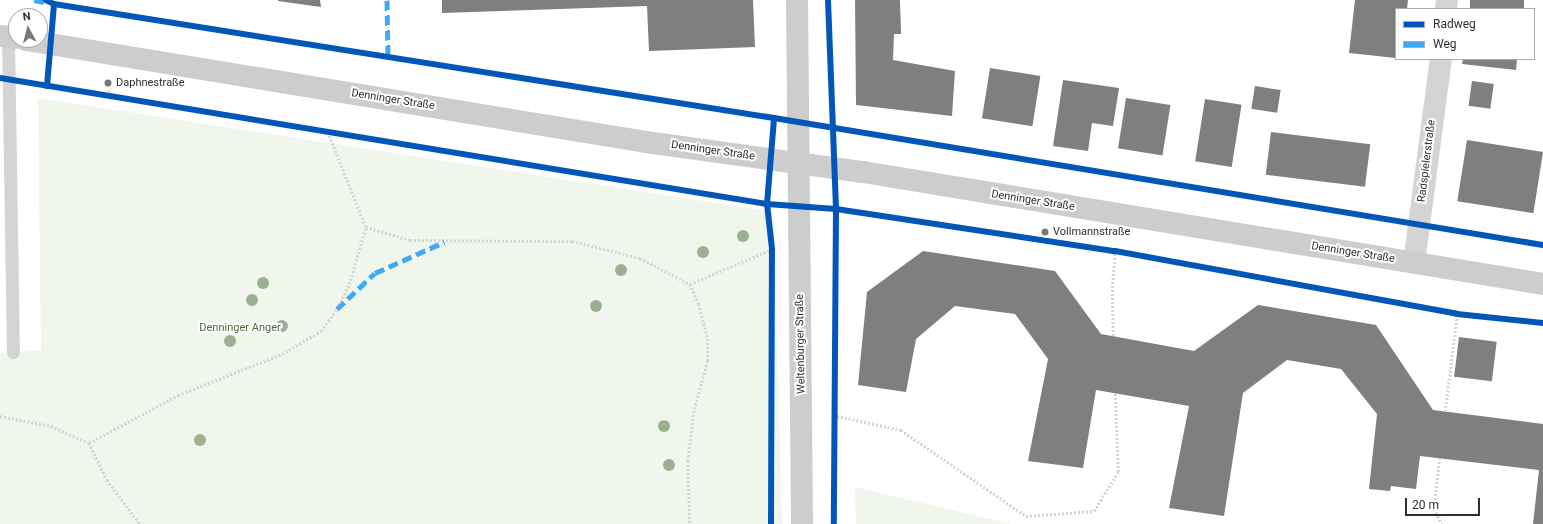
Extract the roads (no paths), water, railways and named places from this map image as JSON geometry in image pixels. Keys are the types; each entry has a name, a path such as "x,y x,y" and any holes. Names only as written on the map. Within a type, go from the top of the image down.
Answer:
{"street":[{"path":"797,0 800,163"},
{"name":"Denninger Straße","path":"48,44 646,142 800,163 1543,284"},
{"name":"Radspielerstraße","path":"1414,263 1441,60"},
{"name":"Weltenburger Straße","path":"800,163 802,524"}],"lane":[{"path":"12,48 13,352"}],"place":[{"name":"Daphnestraße","path":"108,83"},
{"name":"Vollmannstraße","path":"1045,232"}],"park label":[{"name":"Denninger Anger","path":"240,328"}]}
